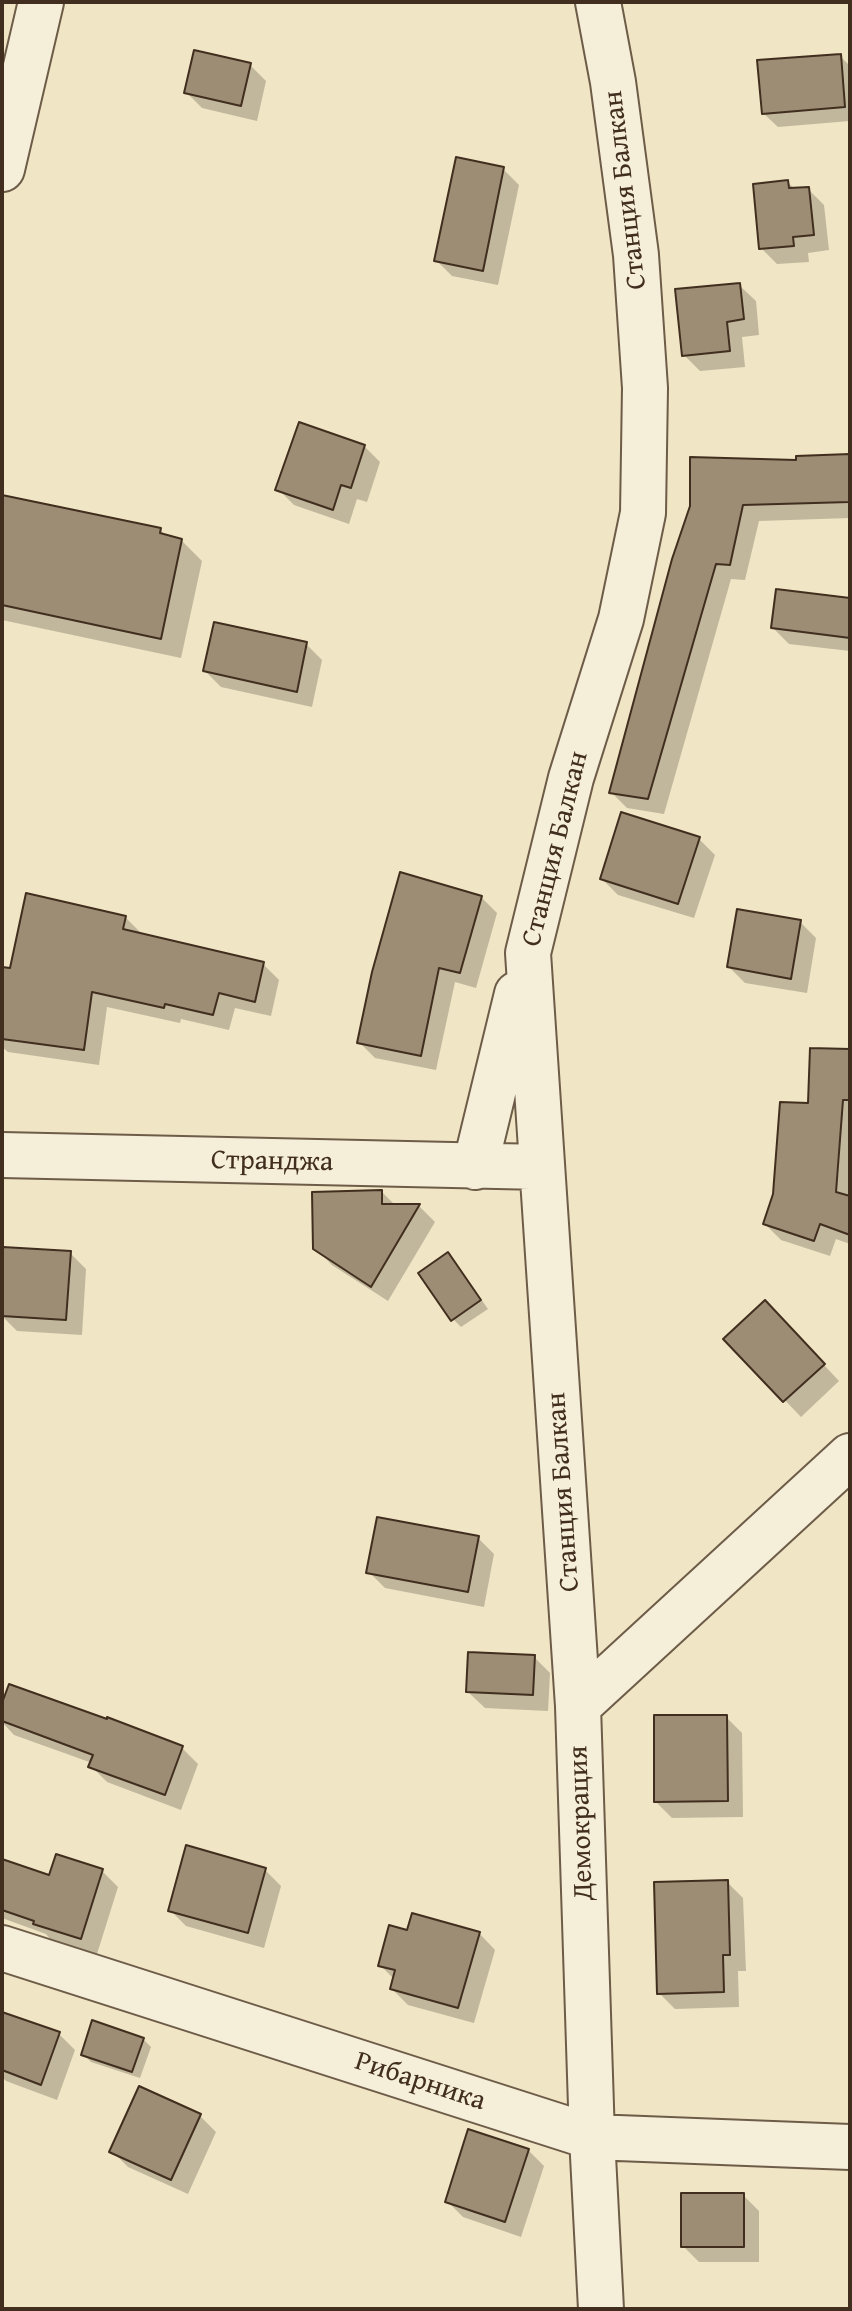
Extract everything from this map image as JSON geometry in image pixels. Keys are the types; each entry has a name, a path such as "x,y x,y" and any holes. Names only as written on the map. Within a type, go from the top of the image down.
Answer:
{"street":[{"path":"2,169 41,2"},
{"name":"Станция Балкан","path":"578,1706 528,953 571,778 621,619 643,513 645,388 636,255 613,82 598,2"},
{"path":"475,1167 528,953"},
{"name":"Странджа","path":"2,1155 542,1167"},
{"name":"Демокрация","path":"601,2309 592,2137 578,1706 850,1456"},
{"name":"Рибарника","path":"2,1948 592,2137 850,2147"}],"building":[{"path":"194,50 251,63 241,106 184,93"},
{"path":"841,54 845,107 762,114 757,60"},
{"path":"456,157 504,167 483,271 434,261"},
{"path":"788,180 789,188 809,187 814,235 793,237 794,246 759,249 753,184"},
{"path":"740,283 744,319 727,322 730,351 682,356 675,289"},
{"path":"299,422 365,445 351,488 341,485 333,510 275,490"},
{"path":"850,454 850,502 743,505 730,565 716,564 648,799 609,793 672,559 690,506 690,457 796,460 796,456"},
{"path":"2,495 161,528 160,533 182,539 161,639 2,605"},
{"path":"776,589 850,598 850,638 771,628"},
{"path":"214,622 307,642 297,692 203,671"},
{"path":"621,812 700,837 678,904 600,879"},
{"path":"400,872 482,896 460,973 439,968 421,1056 357,1043 372,972"},
{"path":"26,893 126,916 123,929 264,962 255,1002 219,993 213,1015 92,992 84,1050 2,1039 2,967 10,968"},
{"path":"737,909 801,920 791,979 727,967"},
{"path":"810,1048 850,1049 850,1100 843,1100 836,1192 850,1196 850,1235 820,1224 814,1241 763,1224 773,1194 780,1102 808,1103"},
{"path":"382,1190 382,1204 420,1204 371,1287 313,1249 312,1192"},
{"path":"3,1247 71,1251 66,1320 2,1316"},
{"path":"448,1252 481,1300 451,1321 418,1273"},
{"path":"765,1300 825,1364 783,1402 723,1339"},
{"path":"377,1517 479,1536 468,1592 366,1573"},
{"path":"468,1652 535,1655 533,1695 466,1692"},
{"path":"9,1684 183,1746 165,1795 88,1767 93,1755 2,1721 2,1703"},
{"path":"654,1715 727,1715 728,1801 654,1802"},
{"path":"186,1845 266,1868 248,1933 168,1911"},
{"path":"56,1854 103,1869 81,1939 33,1924 34,1921 2,1910 2,1859 49,1875"},
{"path":"728,1880 730,1955 723,1955 724,1992 657,1994 654,1882"},
{"path":"412,1913 480,1932 458,2008 390,1989 395,1970 378,1966 389,1925 407,1930"},
{"path":"2,2012 60,2032 41,2085 2,2070"},
{"path":"92,2020 144,2038 132,2072 81,2055"},
{"path":"139,2086 201,2114 171,2180 109,2152"},
{"path":"468,2129 529,2149 505,2222 445,2202"},
{"path":"681,2193 744,2193 744,2247 681,2247"}]}
